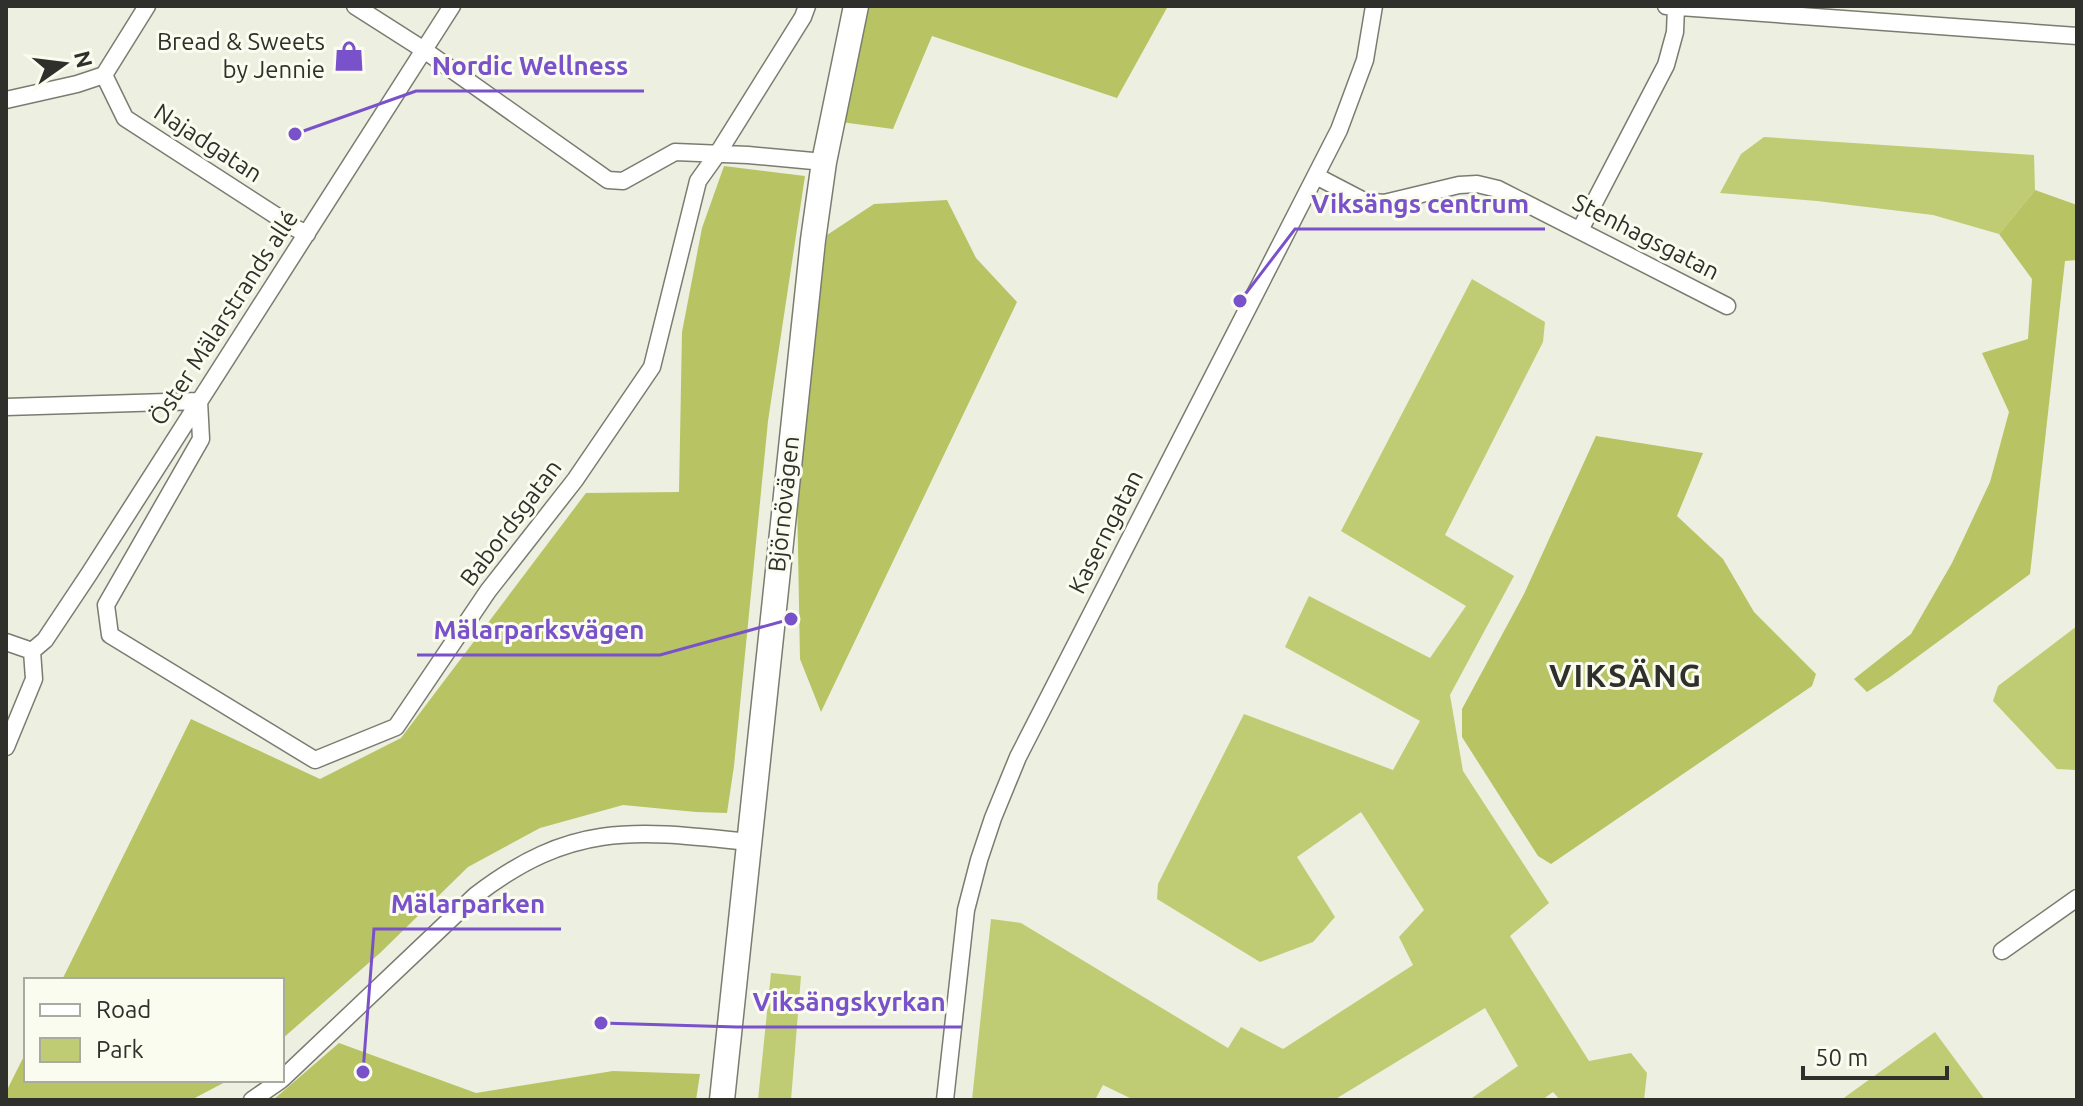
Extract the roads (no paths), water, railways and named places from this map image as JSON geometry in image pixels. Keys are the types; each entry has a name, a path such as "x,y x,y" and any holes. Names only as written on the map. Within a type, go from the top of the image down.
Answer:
{"main road":[{"name":"Björnövägen","path":"722,1100 808,287 824,162 856,6"}],"street":[{"path":"6,100 104,75 147,6"},
{"path":"355,6 424,50 608,180 623,181 675,152 824,162"},
{"name":"Öster Mälarstrands allé","path":"32,651 45,640 89,574 452,6"},
{"path":"718,153 807,6"},
{"name":"Kaserngatan","path":"945,1100 966,910 993,818 1018,757 1339,130 1365,60 1374,6"},
{"path":"1666,6 2077,36"},
{"path":"1580,230 1666,65 1675,32 1676,7"},
{"name":"Najadgatan","path":"104,75 125,118 307,234"},
{"name":"Babordsgatan","path":"199,401 201,439 106,605 110,635 315,760 396,727 488,591 575,480 652,367 698,181 718,153"},
{"name":"Stenhagsgatan","path":"1316,176 1364,201 1384,203 1439,189 1477,184 1498,189 1727,306"},
{"path":"6,407 199,401"},
{"path":"6,642 32,651 34,679 6,747"},
{"path":"284,1078 476,895 524,863 550,850 605,835 663,833 749,842"},
{"path":"2002,951 2077,898"},
{"path":"252,1100 279,1082"}],"place":[{"name":"Bread & Sweets by Jennie","path":"349,56"},
{"name":"Nordic Wellness","path":"295,134"},
{"name":"Viksängs centrum","path":"1240,301"},
{"name":"Mälarparksvägen","path":"791,619"},
{"name":"Viksängskyrkan","path":"601,1023"},
{"name":"Mälarparken","path":"363,1072"}],"district":[{"name":"VIKSÄNG","path":"1626,676"}]}
